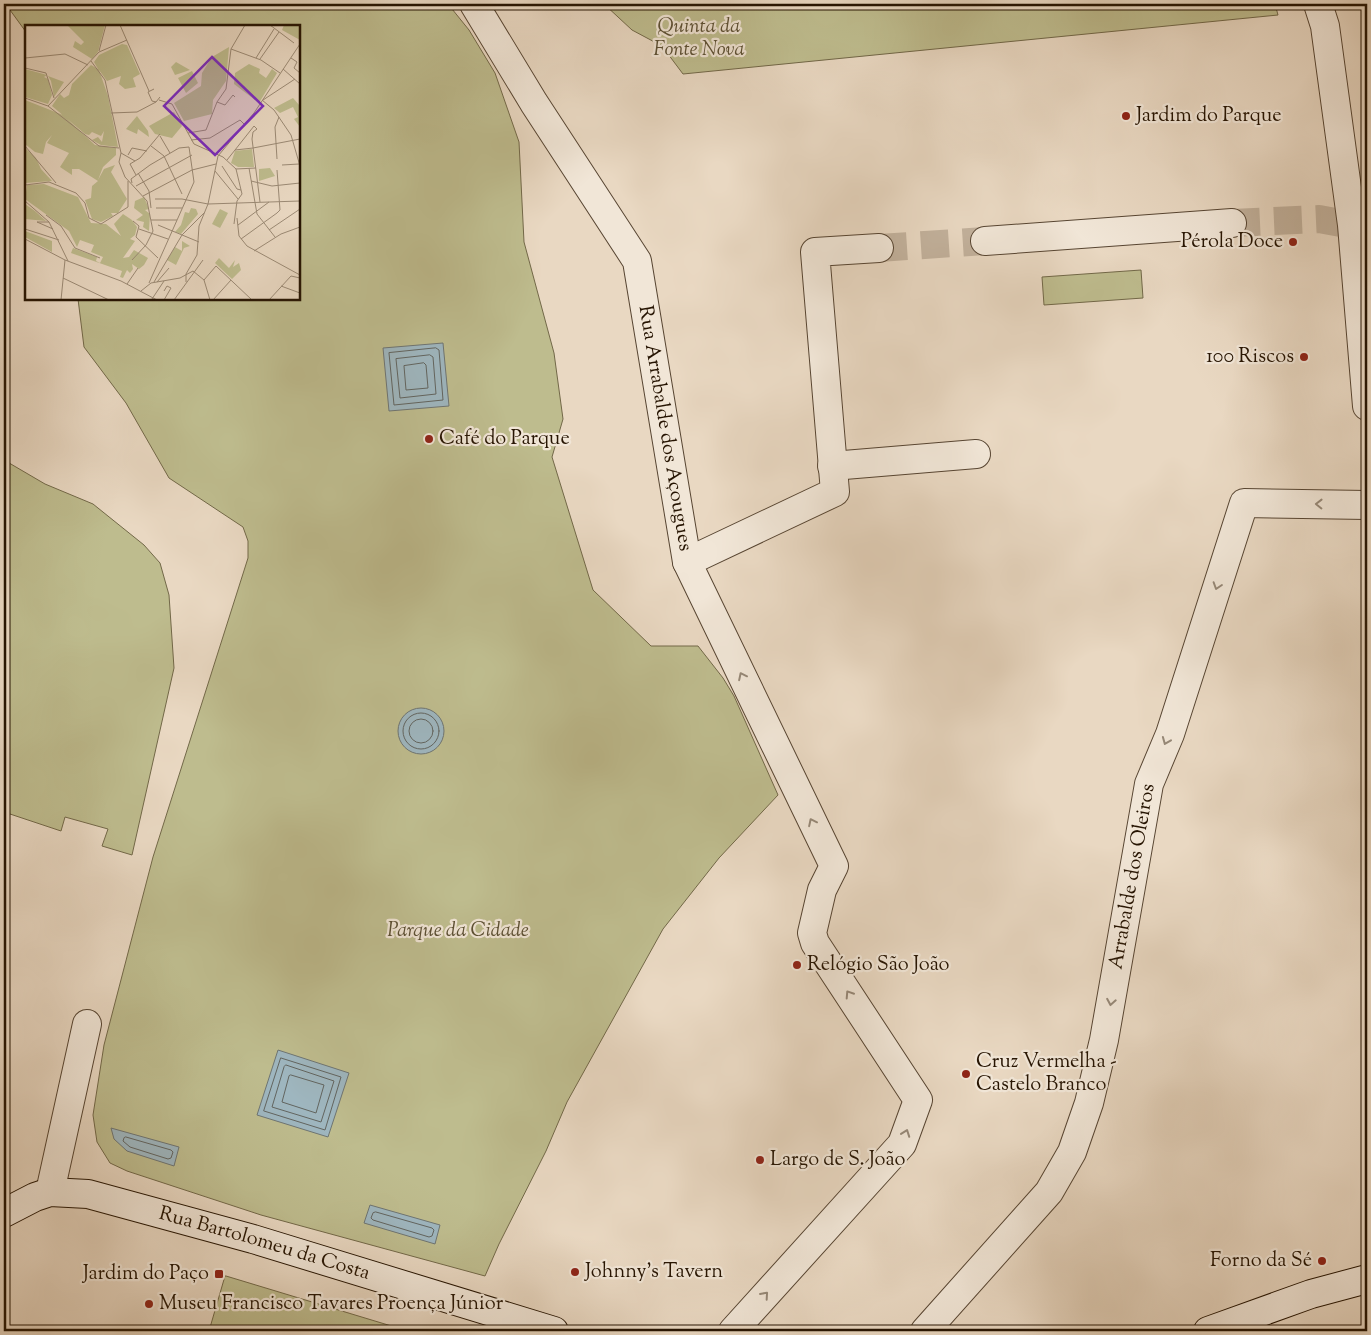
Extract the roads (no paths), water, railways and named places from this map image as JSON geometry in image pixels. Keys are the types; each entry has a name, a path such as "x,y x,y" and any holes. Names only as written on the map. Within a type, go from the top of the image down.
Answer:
{"street":[{"name":"Rua Arrabalde dos Açougues","path":"474,4 534,103 637,261 686,562 834,866 822,890 812,932 815,943 918,1100 902,1144 733,1331"},
{"path":"1318,4 1325,26 1360,225 1367,406"},
{"path":"985,241 1232,223"},
{"path":"686,562 835,492 815,252 879,248"},
{"path":"832,466 976,454"},
{"name":"Arrabalde dos Oleiros","path":"925,1331 1049,1192 1072,1152 1089,1103 1104,1040 1149,784 1170,734 1244,503 1367,506"},
{"path":"50,1192 87,1024"},
{"name":"Rua Bartolomeu da Costa","path":"4,1213 35,1197 50,1192 88,1194 253,1239 554,1331"},
{"path":"1208,1331 1311,1294 1367,1279"}],"water":[{"path":"443,343 449,406 389,411 383,348"},
{"path":"426,708 430,709 440,718 443,722 443,740 434,750 426,754 416,754 408,750 399,740 398,726 402,718 412,709"},
{"path":"278,1050 349,1073 328,1137 257,1115"},
{"path":"111,1128 179,1147 174,1166 127,1151 114,1139"},
{"path":"370,1205 440,1225 435,1244 364,1223"}],"tunnel":[{"path":"1232,223 1319,219 1352,225"},
{"path":"879,248 985,241"}],"place":[{"name":"Jardim do Parque","path":"1126,116"},
{"name":"Pérola Doce","path":"1293,242"},
{"name":"100 Riscos","path":"1304,357"},
{"name":"Café do Parque","path":"429,439"},
{"name":"Relógio São João","path":"797,965"},
{"name":"Cruz Vermelha - Castelo Branco","path":"966,1074"},
{"name":"Largo de S. João","path":"760,1160"},
{"name":"Forno da Sé","path":"1322,1261"},
{"name":"Johnny's Tavern","path":"575,1272"},
{"name":"Jardim do Paço","path":"219,1274"},
{"name":"Museu Francisco Tavares Proença Júnior","path":"149,1304"}],"park label":[{"name":"Quinta da Fonte Nova","path":"699,38"},
{"name":"Parque da Cidade","path":"458,931"}]}
